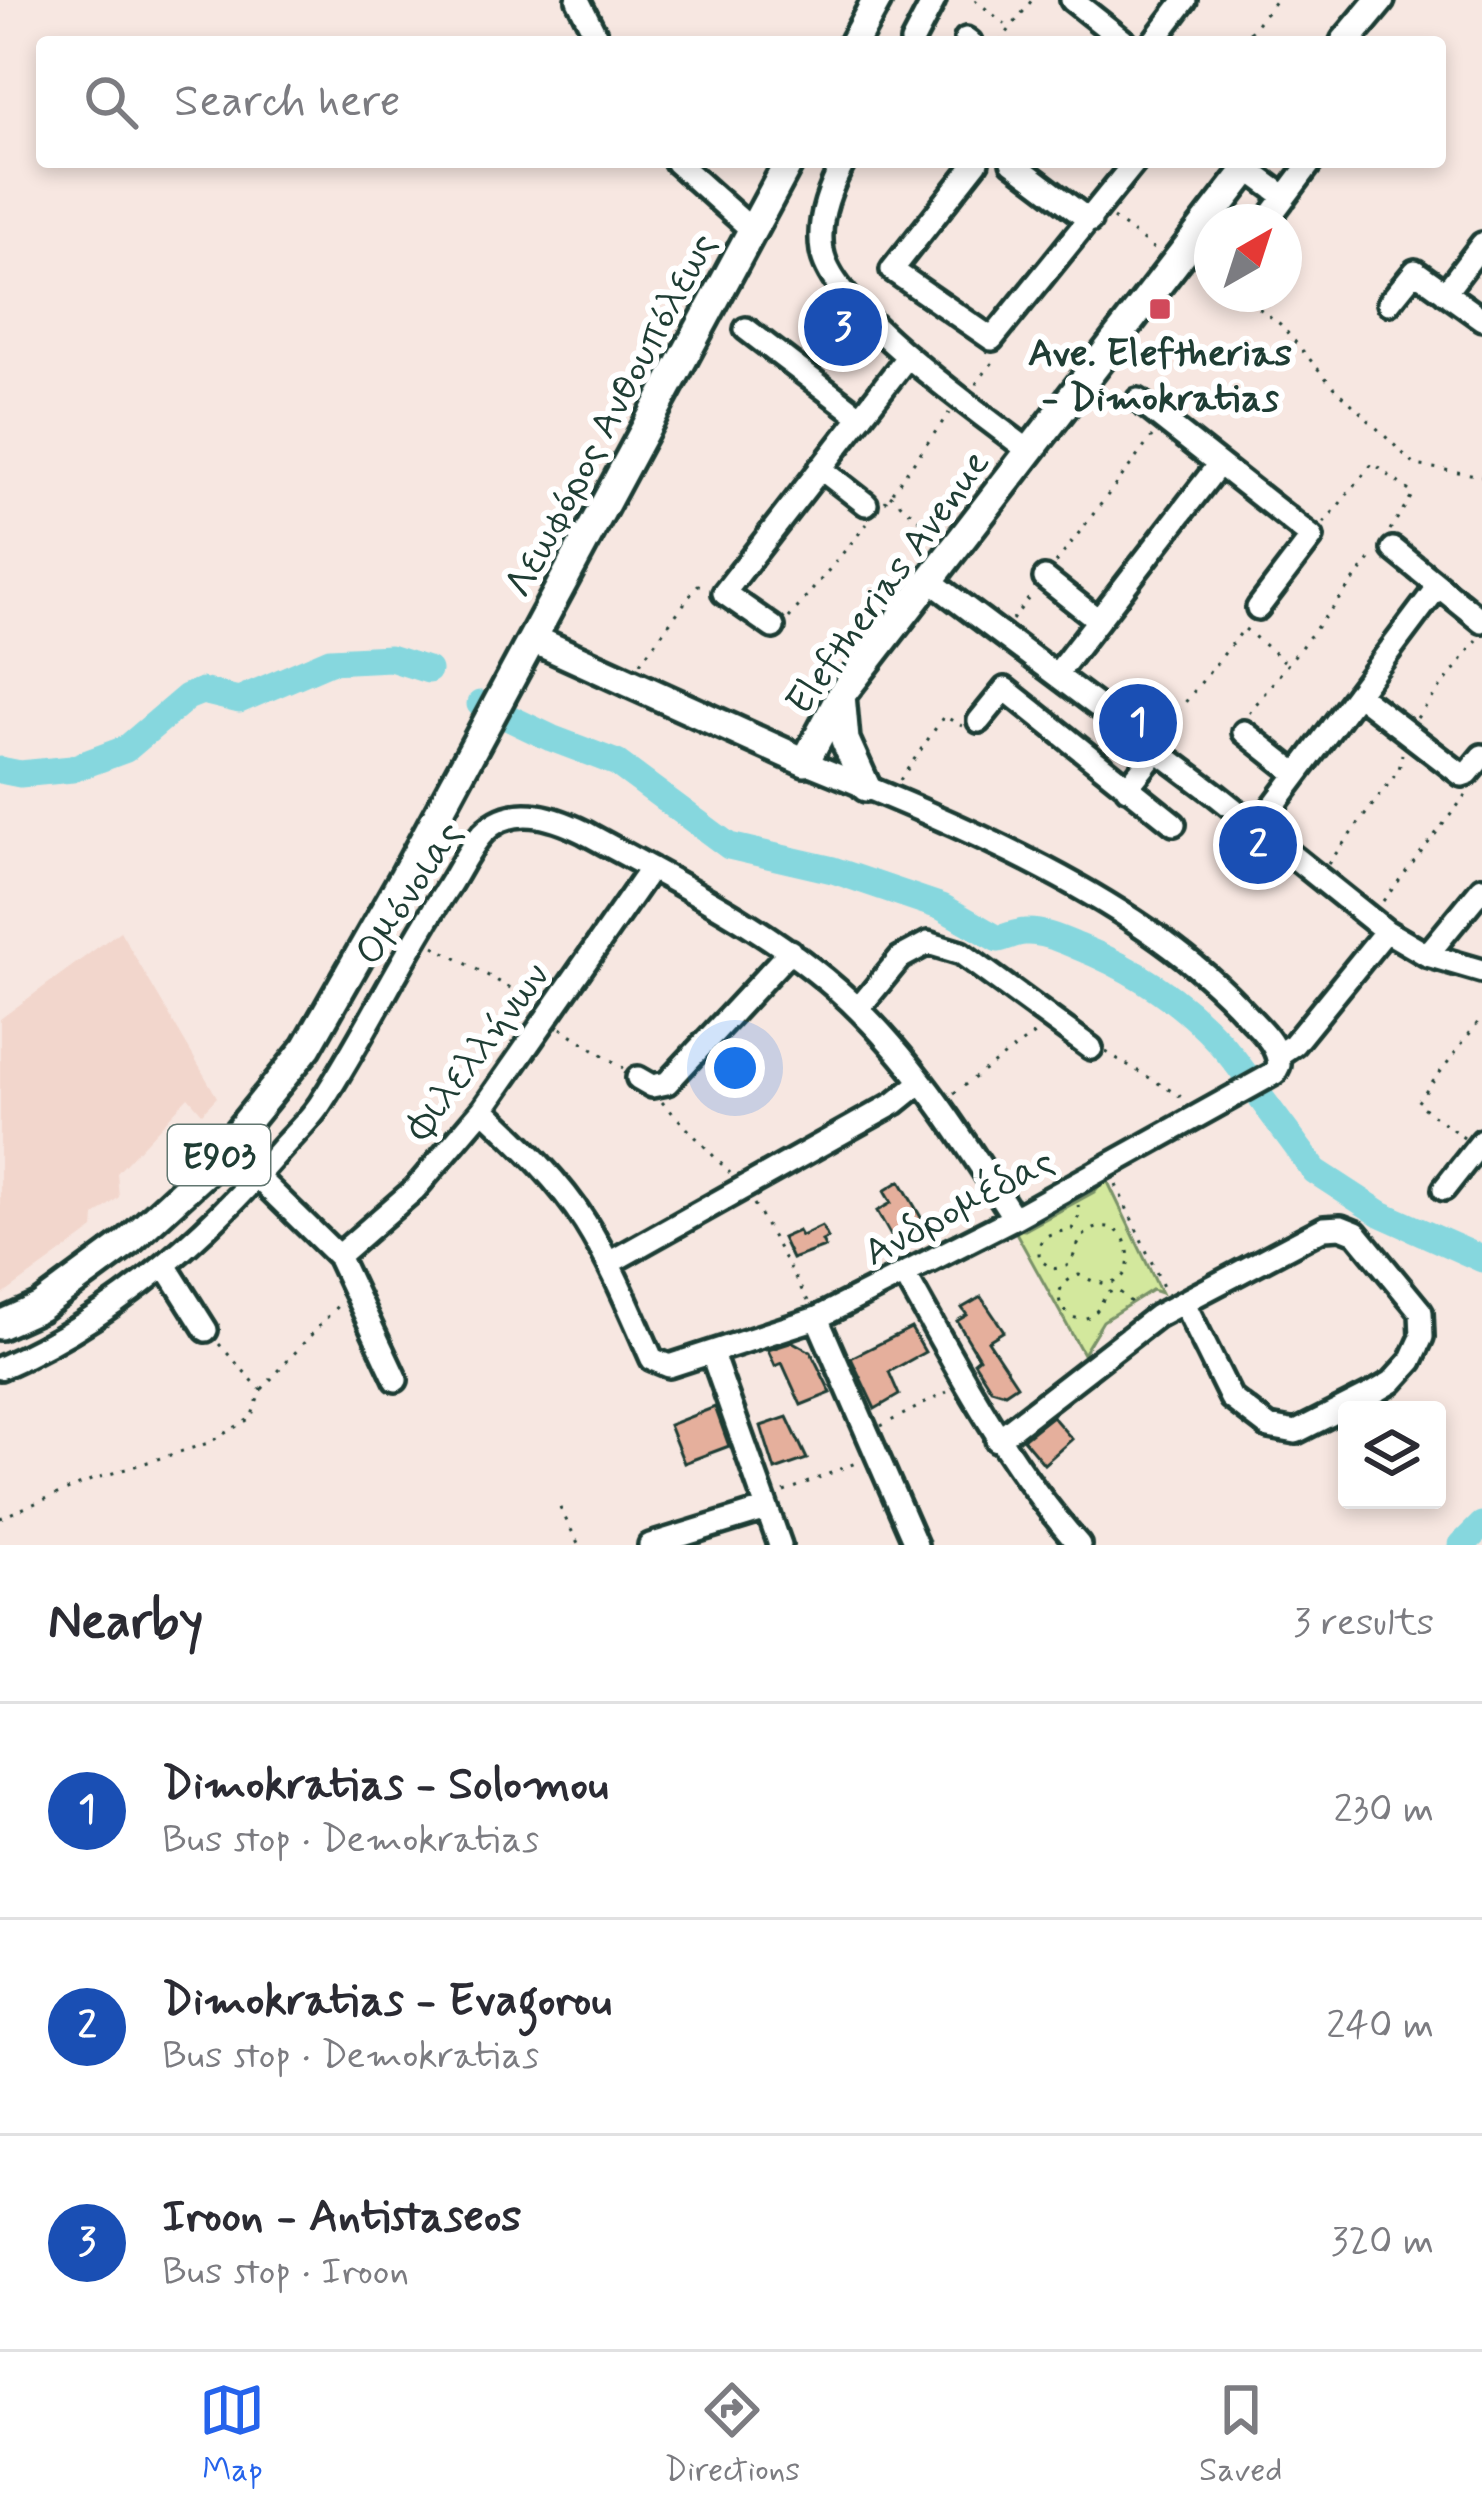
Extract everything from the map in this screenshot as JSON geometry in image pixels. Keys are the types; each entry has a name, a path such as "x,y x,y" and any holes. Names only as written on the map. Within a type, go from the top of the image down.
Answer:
{"main road":[{"path":"857,36 877,0"},
{"path":"1351,36 1380,0"},
{"name":"Λεωφόρος Ανθουπόλεως","path":"533,639 786,168"},
{"name":"Eleftherias Avenue","path":"805,762 841,695 1248,168"},
{"path":"533,639 805,762"},
{"name":"E903","path":"0,1325 40,1307 127,1243 208,1168 308,1047 533,639"},
{"path":"841,695 844,740 878,792"}],"street":[{"path":"578,0 596,36"},
{"path":"915,36 934,0"},
{"path":"1072,0 1117,36"},
{"path":"1158,36 1185,0"},
{"path":"683,168 752,230"},
{"path":"842,168 823,213 821,254 839,289 908,356 1029,451"},
{"path":"972,168 892,270 992,340 1127,168"},
{"path":"1022,168 1095,214"},
{"path":"1252,168 1285,197"},
{"path":"1280,204 1307,168"},
{"path":"1445,293 1482,244"},
{"path":"1389,304 1415,271 1480,312"},
{"path":"746,329 861,416"},
{"path":"773,627 724,593 908,356"},
{"path":"1138,400 1312,537 1258,608"},
{"path":"1056,675 1219,464"},
{"path":"820,468 866,504"},
{"path":"1391,541 1482,621"},
{"path":"1045,578 1098,620"},
{"path":"929,580 1378,925 1427,955 1482,971"},
{"path":"1256,829 1438,586"},
{"path":"980,721 1005,689 1174,824"},
{"path":"1357,694 1462,775 1482,756"},
{"path":"1244,732 1297,774"},
{"path":"1127,788 1153,749"},
{"path":"805,762 1053,874 1166,940 1234,1000 1279,1060"},
{"name":"Ομόνοιας","path":"0,1368 35,1353 97,1315 164,1265 257,1177 320,1104 483,833 512,814 554,818 651,868 790,951 858,1009 921,1082 1014,1218"},
{"name":"Φιλελλήνων","path":"338,1256 415,1189 483,1108 651,868"},
{"path":"1427,955 1482,888"},
{"name":"Ανδρομέδας","path":"609,1264 652,1359 669,1366 817,1318 1270,1079 1378,925"},
{"path":"858,1009 900,958 928,943 961,953 1091,1048"},
{"path":"638,1078 652,1086 667,1083 790,951"},
{"path":"483,1108 582,1217 609,1264 895,1103 921,1082"},
{"path":"1444,1189 1479,1144"},
{"path":"257,1177 338,1256 395,1380"},
{"path":"997,1440 1144,1326 1179,1305 1324,1228 1341,1227 1356,1233 1421,1312 1422,1337 1411,1361 1391,1382 1296,1432 1269,1426 1232,1397 1179,1305"},
{"path":"164,1265 206,1330"},
{"path":"905,1275 997,1440 1079,1545"},
{"path":"817,1318 916,1545"},
{"path":"712,1354 780,1545"},
{"path":"650,1545 765,1504"}],"path":[{"path":"975,0 1010,28"},
{"path":"1004,36 1032,0"},
{"path":"1247,36 1276,0"},
{"path":"1095,214 1173,265"},
{"path":"1264,312 1415,465 1482,476"},
{"path":"964,400 996,358 992,340"},
{"path":"1083,381 1112,404 1125,390 1138,400"},
{"path":"1001,634 1164,421"},
{"path":"1244,732 1247,716 1287,663 1376,552 1391,541 1413,494 1373,463 1312,537"},
{"path":"866,504 891,495 954,548"},
{"path":"627,680 698,585 724,593"},
{"path":"1153,749 1258,608"},
{"path":"1244,628 1287,663"},
{"path":"1318,877 1399,770 1406,733 1482,634"},
{"path":"878,792 944,716 966,728 980,721"},
{"path":"1378,925 1468,793"},
{"path":"417,936 550,1015 638,1078 744,1188 817,1318"},
{"path":"1479,1144 1417,1103 1482,1017"},
{"path":"938,1105 1052,1021"},
{"path":"1091,1048 1113,1053 1207,1113"},
{"path":"1107,1167 1179,1305"},
{"path":"1070,1187 1079,1214 1075,1226"},
{"path":"1075,1226 1049,1232 1038,1248 1040,1259 1053,1269 1067,1266 1084,1235 1102,1228 1120,1233 1131,1258 1129,1267 1110,1282 1072,1277 1061,1286 1059,1300 1072,1317 1086,1318 1098,1311 1105,1294 1112,1290"},
{"path":"1075,1226 1084,1235"},
{"path":"1126,1241 1139,1234"},
{"path":"1110,1282 1112,1290 1128,1298 1144,1326"},
{"path":"0,1518 91,1480 208,1443 251,1418 261,1390 331,1317 352,1286"},
{"path":"206,1330 261,1390"},
{"path":"765,1504 872,1444 965,1383"},
{"path":"560,1508 579,1545"}],"shaded area":[{"path":"120,931 217,1097 202,1113 188,1097 117,1173 119,1197 95,1216 94,1229 0,1297 0,1019"}],"green space":[{"path":"1106,1178 1161,1293 1152,1290 1103,1321 1083,1354 1014,1229 1025,1230 1094,1192"}],"building":[{"path":"900,1181 926,1226 895,1243 877,1211 891,1203 884,1191"},
{"path":"822,1226 828,1238 822,1241 825,1247 792,1259 782,1238"},
{"path":"981,1297 1004,1331 988,1341 1017,1385 1005,1393 991,1389 957,1321 967,1315 962,1308"},
{"path":"911,1328 925,1352 889,1372 899,1395 875,1409 851,1358"},
{"path":"793,1342 811,1352 831,1393 801,1405 782,1363 775,1366 768,1350"},
{"path":"715,1407 729,1446 684,1463 669,1425"},
{"path":"1052,1416 1072,1439 1044,1464 1023,1439"},
{"path":"787,1417 807,1459 775,1470 761,1426"}],"waterway":[{"path":"0,770 20,774 72,769 126,749 187,697 202,691 239,700 330,661 390,658 428,670"},
{"path":"507,717 617,763 729,846 833,870 942,907 998,939 1039,933 1104,958 1173,1000 1213,1035 1247,1077"},
{"path":"1261,1098 1315,1171 1381,1214 1482,1259"},
{"path":"1462,1545 1482,1525"}],"place":[{"name":"Ave. Eleftherias - Dimokratias","path":"1160,309"},
{"name":"Iroon - Antistaseos","path":"843,327"},
{"name":"Dimokratias - Solomou","path":"1138,723"},
{"name":"Dimokratias - Evagorou","path":"1258,845"}]}
